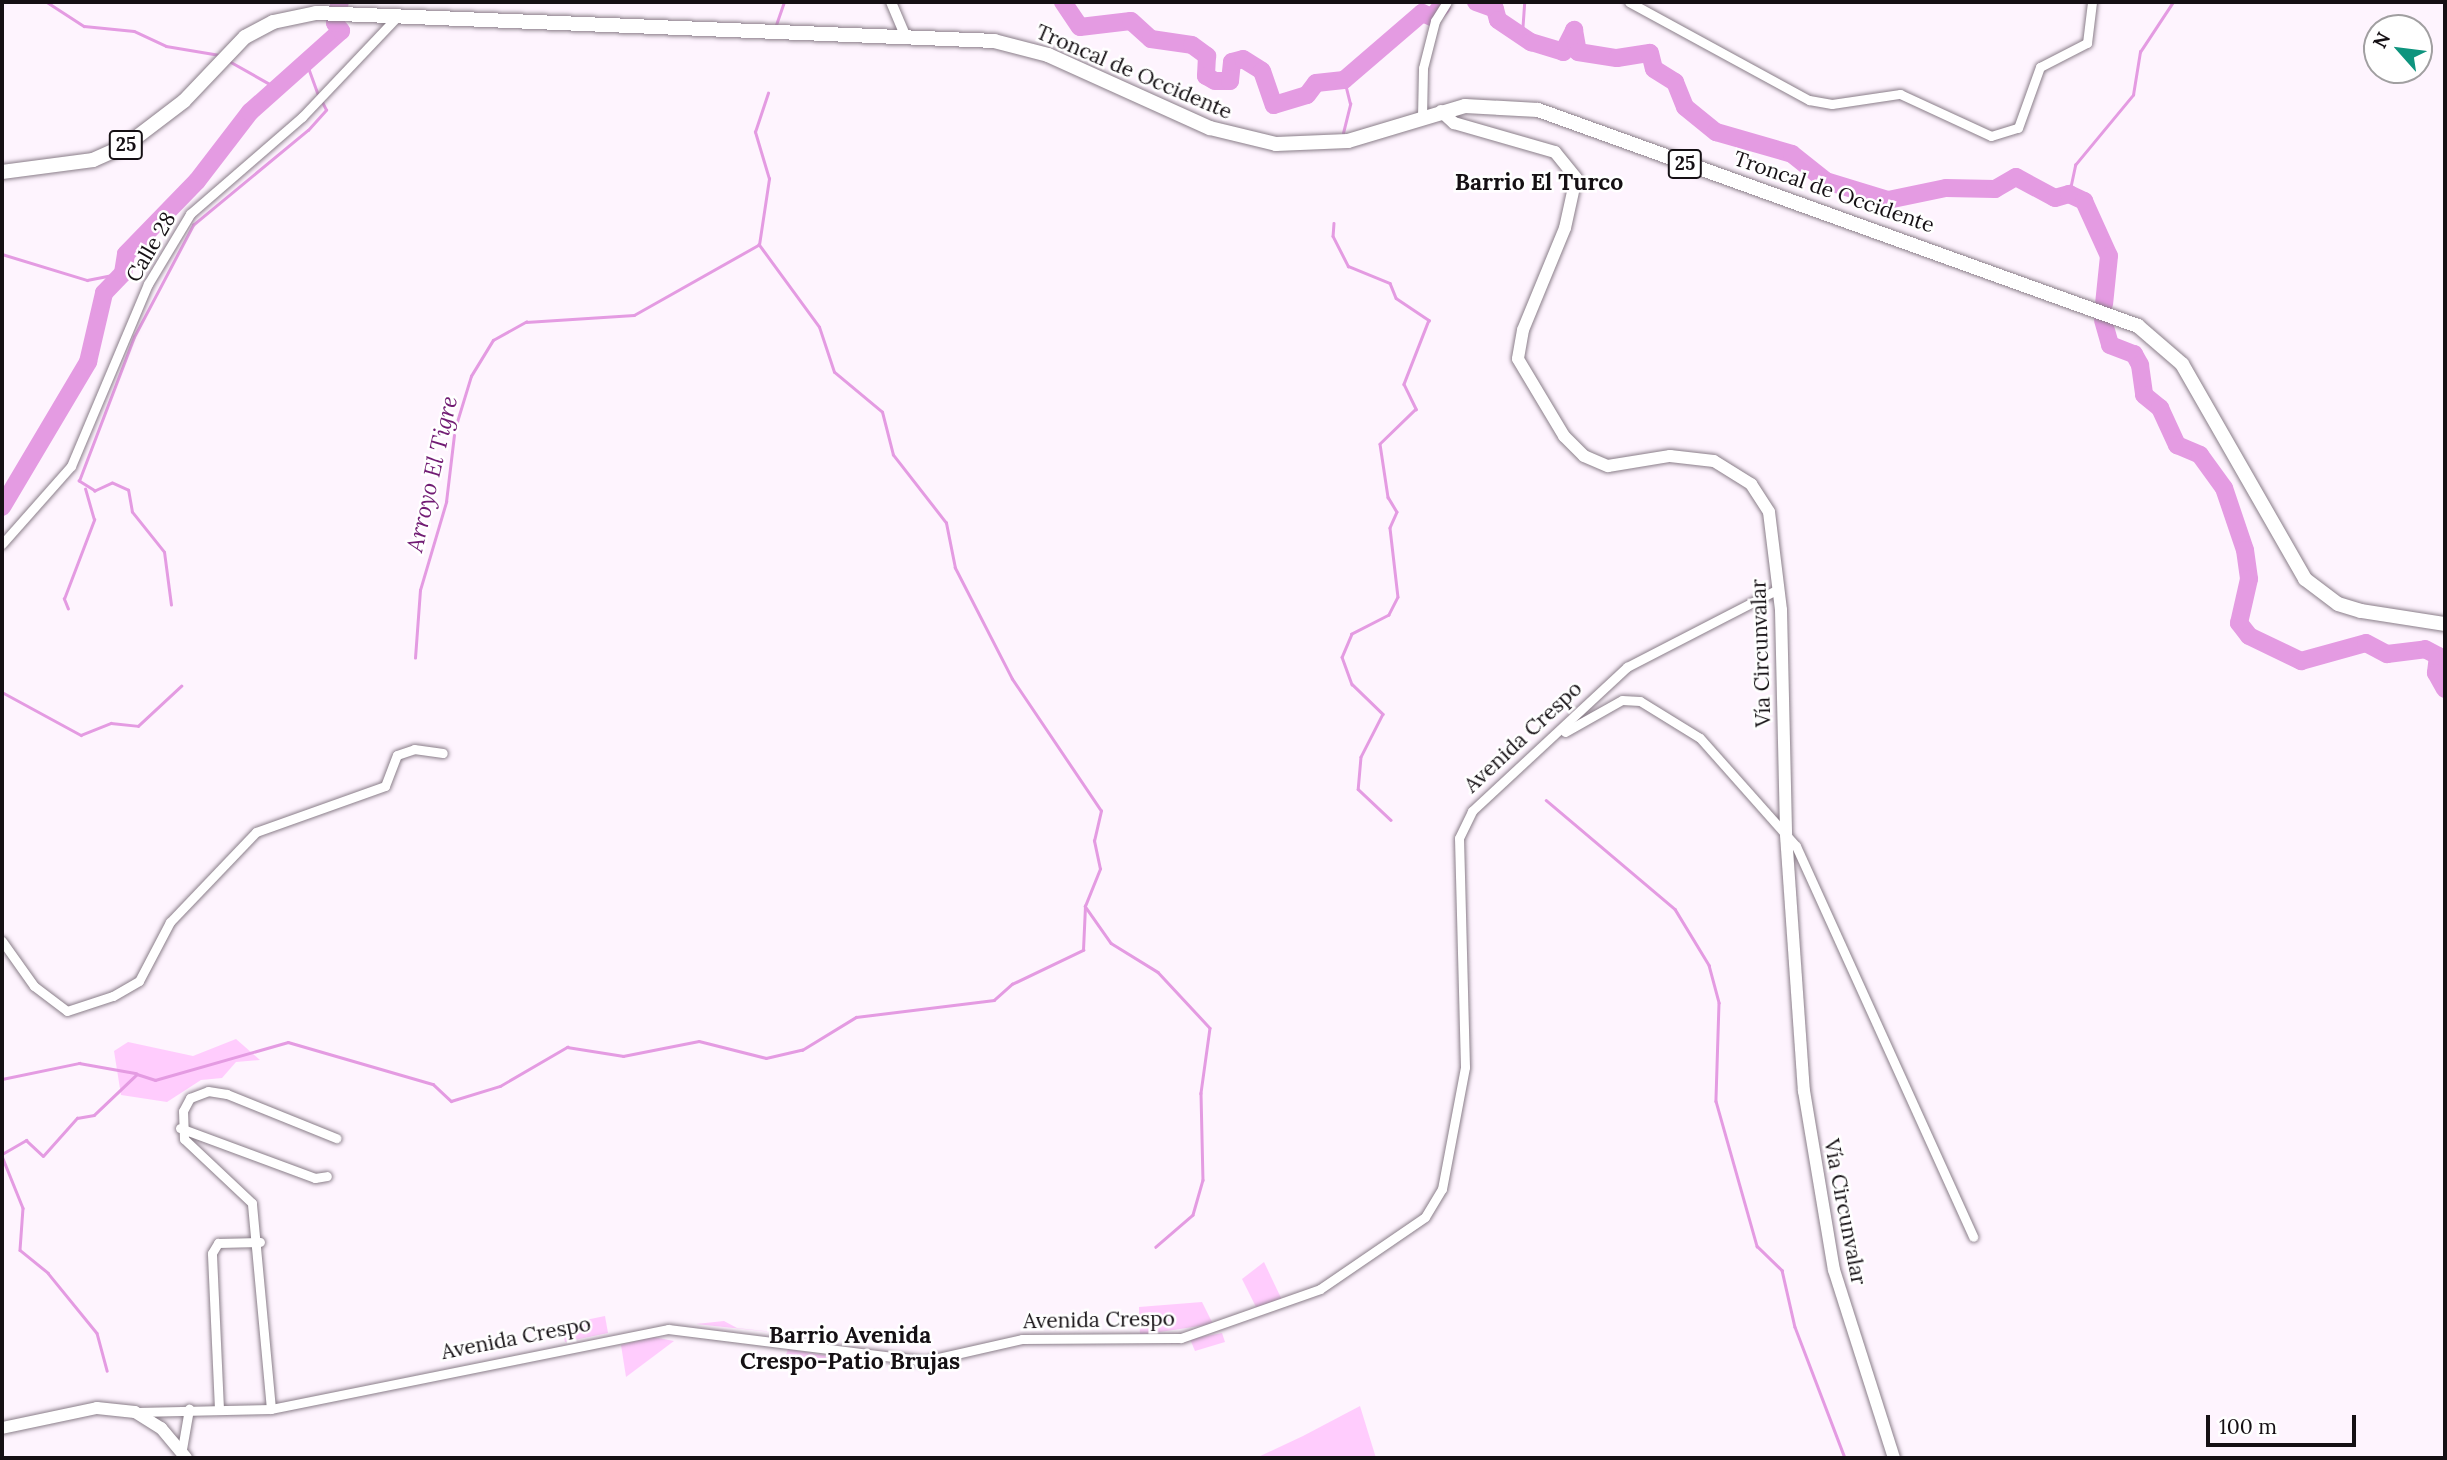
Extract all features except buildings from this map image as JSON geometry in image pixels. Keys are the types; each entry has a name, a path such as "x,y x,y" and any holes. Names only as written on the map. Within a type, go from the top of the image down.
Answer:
{"main road":[{"name":"Troncal de Occidente","path":"2,172 93,160 125,146 155,127 232,47 273,22 328,13 905,34 994,41 1048,55 1210,128 1276,144 1348,141 1441,111 1489,104 1538,110 2114,314 2153,336 2182,364 2305,579 2361,611 2445,624"},
{"name":"Vía Circunvalar","path":"1441,111 1454,123 1555,152 1576,178 1565,228 1523,330 1518,359 1538,400 1564,436 1595,463 1620,467 1688,457 1736,472 1769,512 1778,589 1786,835 1815,1170 1852,1338 1894,1458"},
{"name":"Avenida Crespo","path":"2,1428 97,1408 135,1412"},
{"path":"135,1412 184,1454"}],"street":[{"path":"891,2 905,34"},
{"path":"1422,117 1423,68 1447,2"},
{"path":"1629,2 1809,100 1832,104 1900,94 1991,136 2018,128 2040,67 2087,43 2092,2"},
{"name":"Calle 28","path":"2,544 71,466 148,284 190,214 302,117 398,16"},
{"name":"Avenida Crespo","path":"135,1412 271,1409 668,1329 925,1360 1022,1339 1190,1336 1320,1289 1425,1216 1438,1197 1465,1067 1459,838 1485,794 1560,734 1646,654 1778,589"},
{"path":"1560,734 1622,700 1640,701 1700,738 1786,835 1823,893 1841,949 1973,1237"},
{"path":"2,941 34,986 67,1011 113,996 139,981 170,922 256,832 385,786 397,755 414,749 443,753"},
{"path":"180,1128 190,1098 208,1091 336,1138"},
{"path":"180,1128 196,1152 252,1203 260,1242 271,1409"},
{"path":"180,1128 315,1178 327,1176"},
{"path":"219,1409 212,1253 218,1243 260,1242"},
{"path":"184,1454 189,1409"}],"shaded area":[{"path":"236,1039 260,1060 236,1062 222,1078 201,1080 167,1102 121,1095 114,1051 128,1042 193,1056"},
{"path":"1264,1262 1282,1300 1256,1307 1242,1279"},
{"path":"1202,1302 1213,1324 1140,1335 1139,1307"},
{"path":"605,1316 608,1333 565,1342 561,1325"},
{"path":"724,1321 737,1328 867,1342 696,1324"},
{"path":"1222,1333 1225,1342 1195,1351 1190,1339"},
{"path":"653,1337 674,1341 626,1377 621,1345"},
{"path":"788,1349 852,1360 852,1366 786,1355"},
{"path":"1360,1406 1376,1458 1256,1458 1303,1436"}],"waterway":[{"path":"47,2 84,26 134,31 166,46 219,55"},
{"path":"2,507 88,362 104,293 123,273 126,254 197,181 250,112 341,31 335,23 340,2"},
{"path":"776,25 784,2"},
{"path":"1063,2 1080,27 1131,21 1151,39 1192,45 1207,56 1206,76 1215,81 1230,81 1232,62 1243,59 1262,71 1274,105 1307,95 1316,83 1344,80 1422,13 1432,17 1442,6"},
{"path":"1476,2 1495,9 1498,20 1531,42 1563,52 1574,30 1578,52 1617,58 1650,53 1654,69 1675,82 1685,107 1716,132 1792,154 1826,181 1888,200 1946,188 1995,189 2016,177 2055,198 2069,194 2084,201 2109,256 2104,304"},
{"path":"1522,34 1524,2"},
{"path":"2069,194 2075,165 2133,95 2140,52 2173,2"},
{"path":"306,61 319,96"},
{"path":"231,62 275,87"},
{"path":"1343,133 1350,104 1344,80"},
{"path":"2,1154 26,1140 43,1156 77,1118 94,1115 137,1074 155,1080 288,1042 433,1084 451,1101 500,1086 567,1047 623,1056 699,1041 766,1058 802,1050 856,1017 994,1000 1012,984 1083,950 1085,906 1100,869 1094,841 1101,811 1012,679 955,568 946,523 893,455 882,412 834,372 819,327 759,245 769,179 755,132 768,93"},
{"path":"171,605 164,552 132,512 128,490 112,483 95,491 79,481 134,337 193,225 308,130 326,110 322,102"},
{"path":"1334,223 1333,236 1348,266 1390,283 1396,298 1429,320 1404,384 1416,409 1380,444 1388,497 1397,512 1390,528 1398,597 1389,615 1352,634 1342,657 1352,684 1383,714 1361,757 1358,789 1391,820"},
{"name":"Arroyo El Tigre","path":"456,425 471,376 493,340 526,322 634,315 758,245"},
{"path":"2,254 87,280 123,273"},
{"path":"2103,320 2110,345 2134,354 2140,365 2144,395 2160,408 2177,445 2200,455 2224,488 2245,550 2249,579 2239,623 2249,636 2301,661 2366,643 2387,654 2425,649 2438,656 2436,673 2445,689"},
{"name":"Arroyo El Tigre","path":"415,658 420,590 446,502 454,435"},
{"path":"68,609 64,599 94,520 85,489"},
{"path":"2,692 81,735 111,723 138,726 181,686"},
{"path":"2,763 2,778"},
{"path":"1546,800 1675,909 1709,965 1719,1003 1716,1101 1757,1246 1782,1270 1795,1327 1845,1458"},
{"path":"1085,906 1111,943 1158,972 1210,1028 1201,1093 1203,1180 1193,1215 1156,1247"},
{"path":"2,1079 79,1063 136,1073"},
{"path":"2,1156 23,1208 20,1250 48,1273 97,1333 107,1371"}],"district":[{"name":"Barrio El Turco","path":"1539,182"},
{"name":"Barrio Avenida Crespo-Patio Brujas","path":"850,1348"}]}
